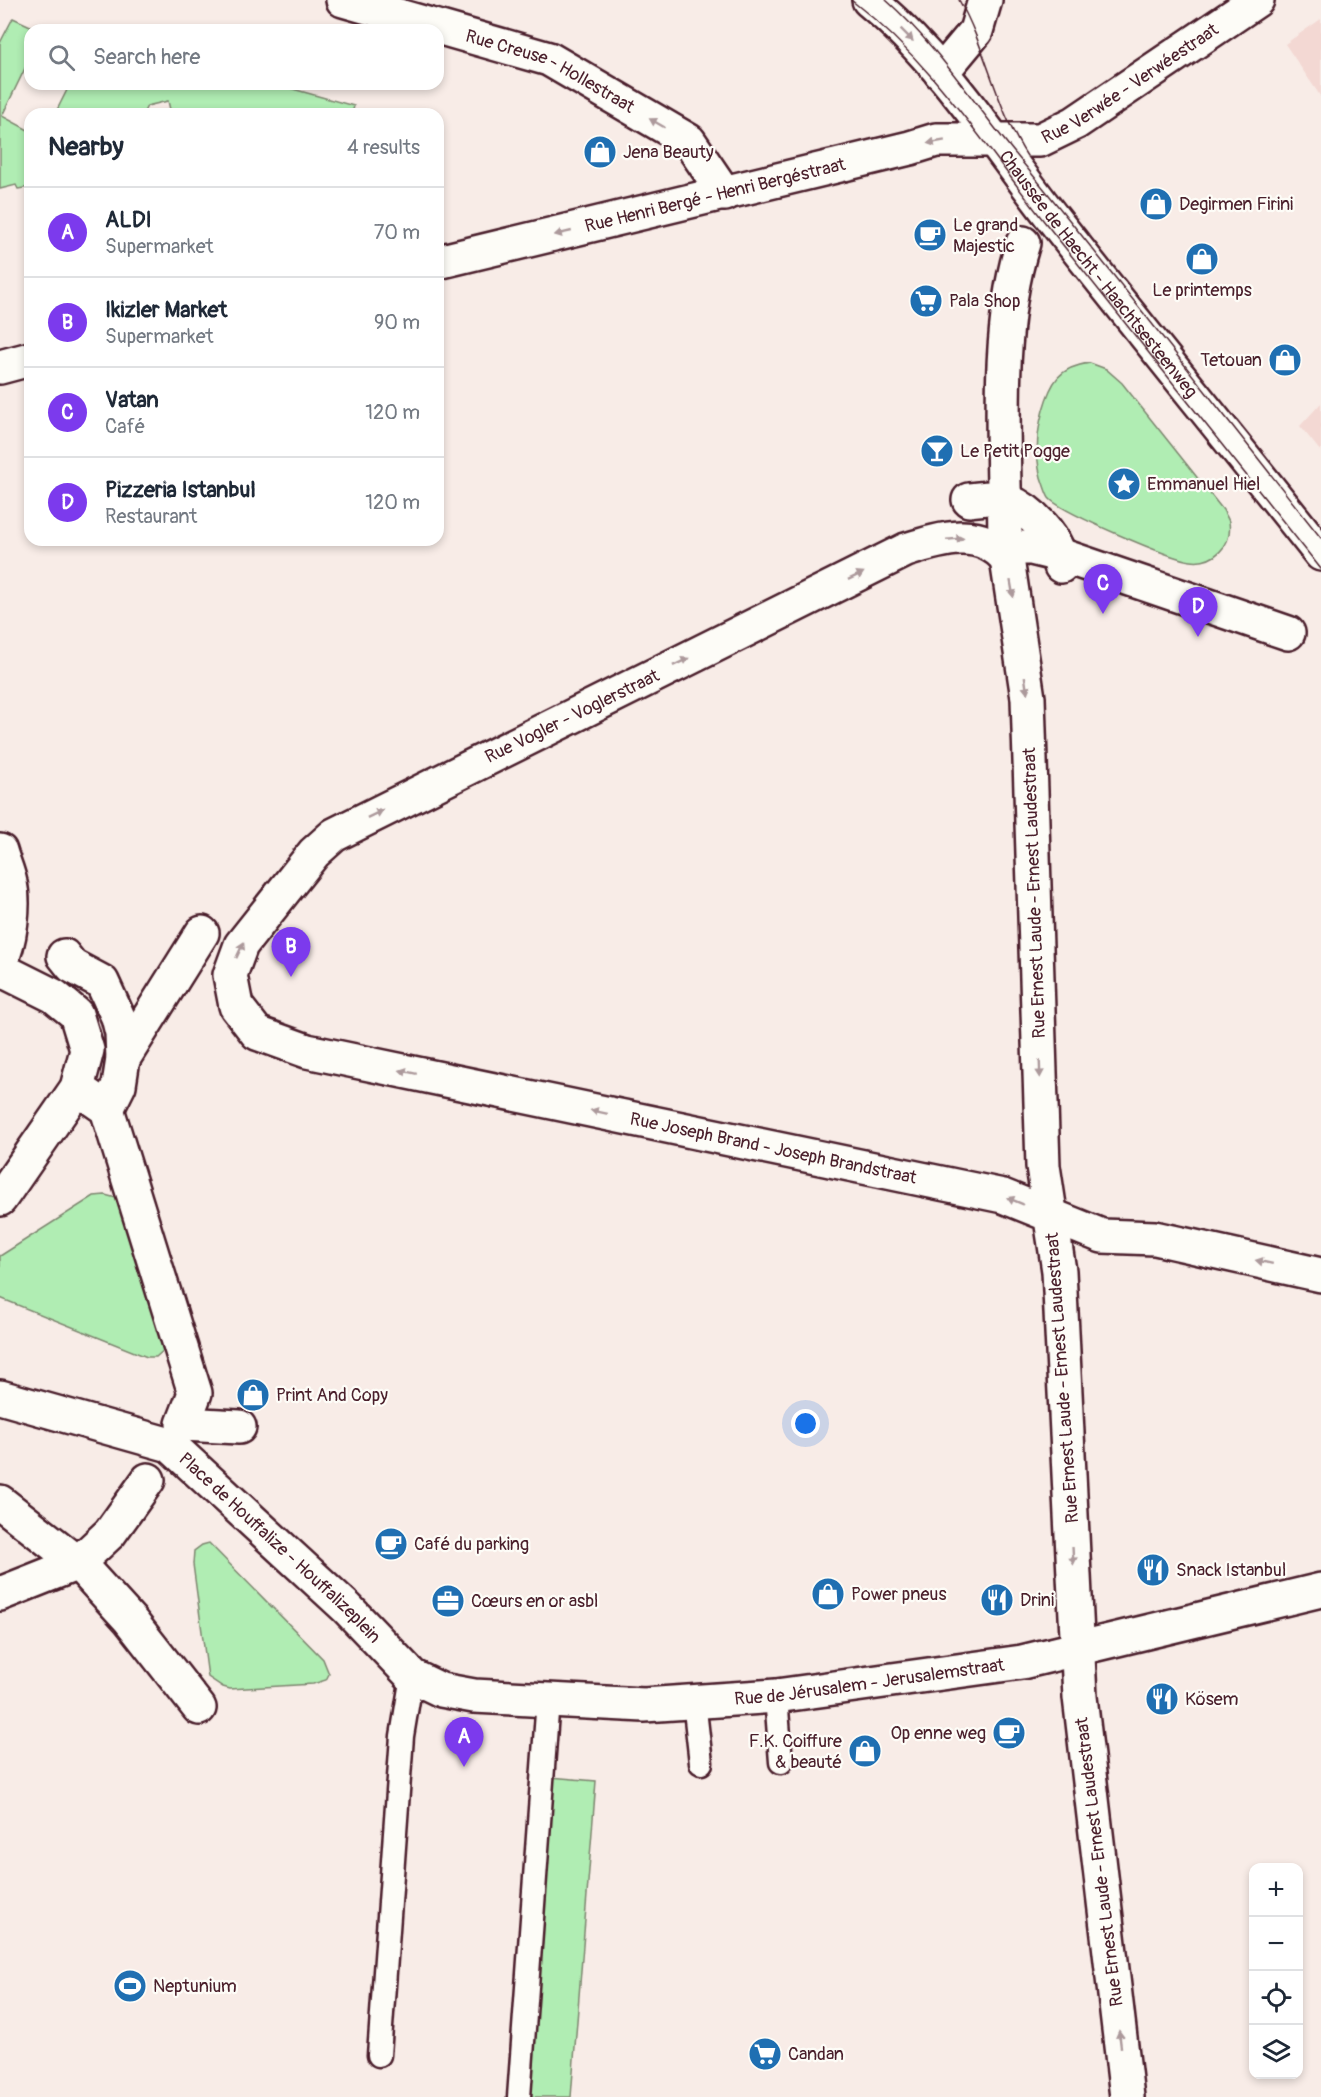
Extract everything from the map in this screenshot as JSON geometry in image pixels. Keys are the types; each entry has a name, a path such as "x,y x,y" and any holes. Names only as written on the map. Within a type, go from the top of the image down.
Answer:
{"street":[{"name":"Rue Creuse - Hollestraat","path":"343,0 427,24"},
{"name":"Chaussée de Haecht - Haachtsesteenweg","path":"869,0 908,35 941,73 1054,219 1321,554"},
{"path":"941,73 976,32 985,0"},
{"name":"Rue Verwée - Verwéestraat","path":"994,140 1040,140 1075,123 1257,0"},
{"name":"Rue Creuse - Hollestraat","path":"444,29 549,59 689,141 724,194"},
{"name":"Rue Henri Bergé - Henri Bergéstraat","path":"444,261 724,194 936,140 994,140"},
{"name":"Rue Ernest Laude - Ernest Laudestraat","path":"1023,243 1010,306 1004,379 1003,550 1007,559 1028,698 1042,1166 1059,1271 1080,1697 1127,2097"},
{"path":"0,367 24,361"},
{"path":"969,500 988,498 1005,500 1033,516 1044,529 1061,562"},
{"name":"Rue Vogler - Voglerstraat","path":"236,1006 230,975 241,945 314,853 334,834 906,550 935,541 963,538 984,540 1003,550"},
{"path":"1003,550 1031,548 1061,562 1288,633"},
{"path":"0,851 11,885 10,930 7,949 0,963"},
{"path":"123,1059 202,933"},
{"path":"64,956 72,966 102,982 118,1017 122,1033 123,1059 119,1085 106,1109 77,1088"},
{"path":"0,969 54,996 76,1014 87,1050 77,1088 0,1199"},
{"name":"Rue Joseph Brand - Joseph Brandstraat","path":"236,1006 257,1033 307,1051 1004,1196 1102,1236 1155,1238 1321,1275"},
{"name":"Place de Houffalize - Houffalizeplein","path":"106,1109 195,1394 183,1424 239,1427"},
{"name":"Place de Houffalize - Houffalizeplein","path":"0,1396 170,1445 347,1608 412,1676"},
{"path":"0,1594 78,1563 110,1533 148,1480"},
{"path":"0,1502 78,1563 130,1620 199,1708"},
{"name":"Rue de Jérusalem - Jerusalemstraat","path":"412,1676 441,1690 474,1696 644,1705 776,1696 1022,1662 1321,1590"}],"lane":[{"path":"379,2055 402,1736 412,1676"},
{"path":"776,1696 781,1762"},
{"path":"519,2097 548,1699"},
{"path":"694,1701 701,1763"}],"shaded area":[{"path":"1321,19 1321,97 1285,44"},
{"path":"1321,403 1321,452 1300,426"}],"green space":[{"path":"13,18 26,24 24,24 24,70 2,116 24,128 24,188 18,189 16,185 0,189 0,43"},
{"path":"67,90 297,90 354,106 354,108 170,108 168,101 146,108 58,108"},
{"path":"1090,363 1106,369 1122,383 1223,510 1229,522 1228,539 1225,546 1214,556 1207,560 1191,561 1162,552 1094,524 1049,498 1037,458 1043,410 1049,391 1064,372"},
{"path":"105,1195 116,1198 126,1205 166,1348 156,1357 147,1357 0,1298 0,1256 94,1196"},
{"path":"209,1543 323,1659 329,1674 326,1680 313,1684 230,1689 208,1677 193,1564 194,1551"},
{"path":"550,1777 596,1781 571,2097 527,2097"}],"tram line":[{"path":"851,0 907,50 956,106 1047,225 1321,569"},
{"path":"886,0 939,56 1321,538"},
{"path":"959,0 969,19 1007,118 1027,156"}],"place":[{"name":"Jena Beauty","path":"600,152"},
{"name":"Degirmen Firini","path":"1156,204"},
{"name":"Le grand Majestic","path":"930,235"},
{"name":"Le printemps","path":"1202,259"},
{"name":"Pala Shop","path":"926,301"},
{"name":"Tetouan","path":"1285,360"},
{"name":"Le Petit Pogge","path":"937,451"},
{"name":"Emmanuel Hiel","path":"1124,484"},
{"name":"Vatan","path":"1103,614"},
{"name":"Pizzeria Istanbul","path":"1198,637"},
{"name":"Ikizler Market","path":"291,977"},
{"name":"Print And Copy","path":"253,1395"},
{"name":"Café du parking","path":"391,1544"},
{"name":"Snack Istanbul","path":"1153,1570"},
{"name":"Power pneus","path":"828,1594"},
{"name":"Drini","path":"997,1600"},
{"name":"Cœurs en or asbl","path":"448,1601"},
{"name":"Kösem","path":"1162,1699"},
{"name":"Op enne weg","path":"1009,1733"},
{"name":"F.K. Coiffure & beauté","path":"865,1751"},
{"name":"ALDI","path":"464,1767"},
{"name":"Neptunium","path":"130,1986"},
{"name":"Candan","path":"765,2054"}]}
